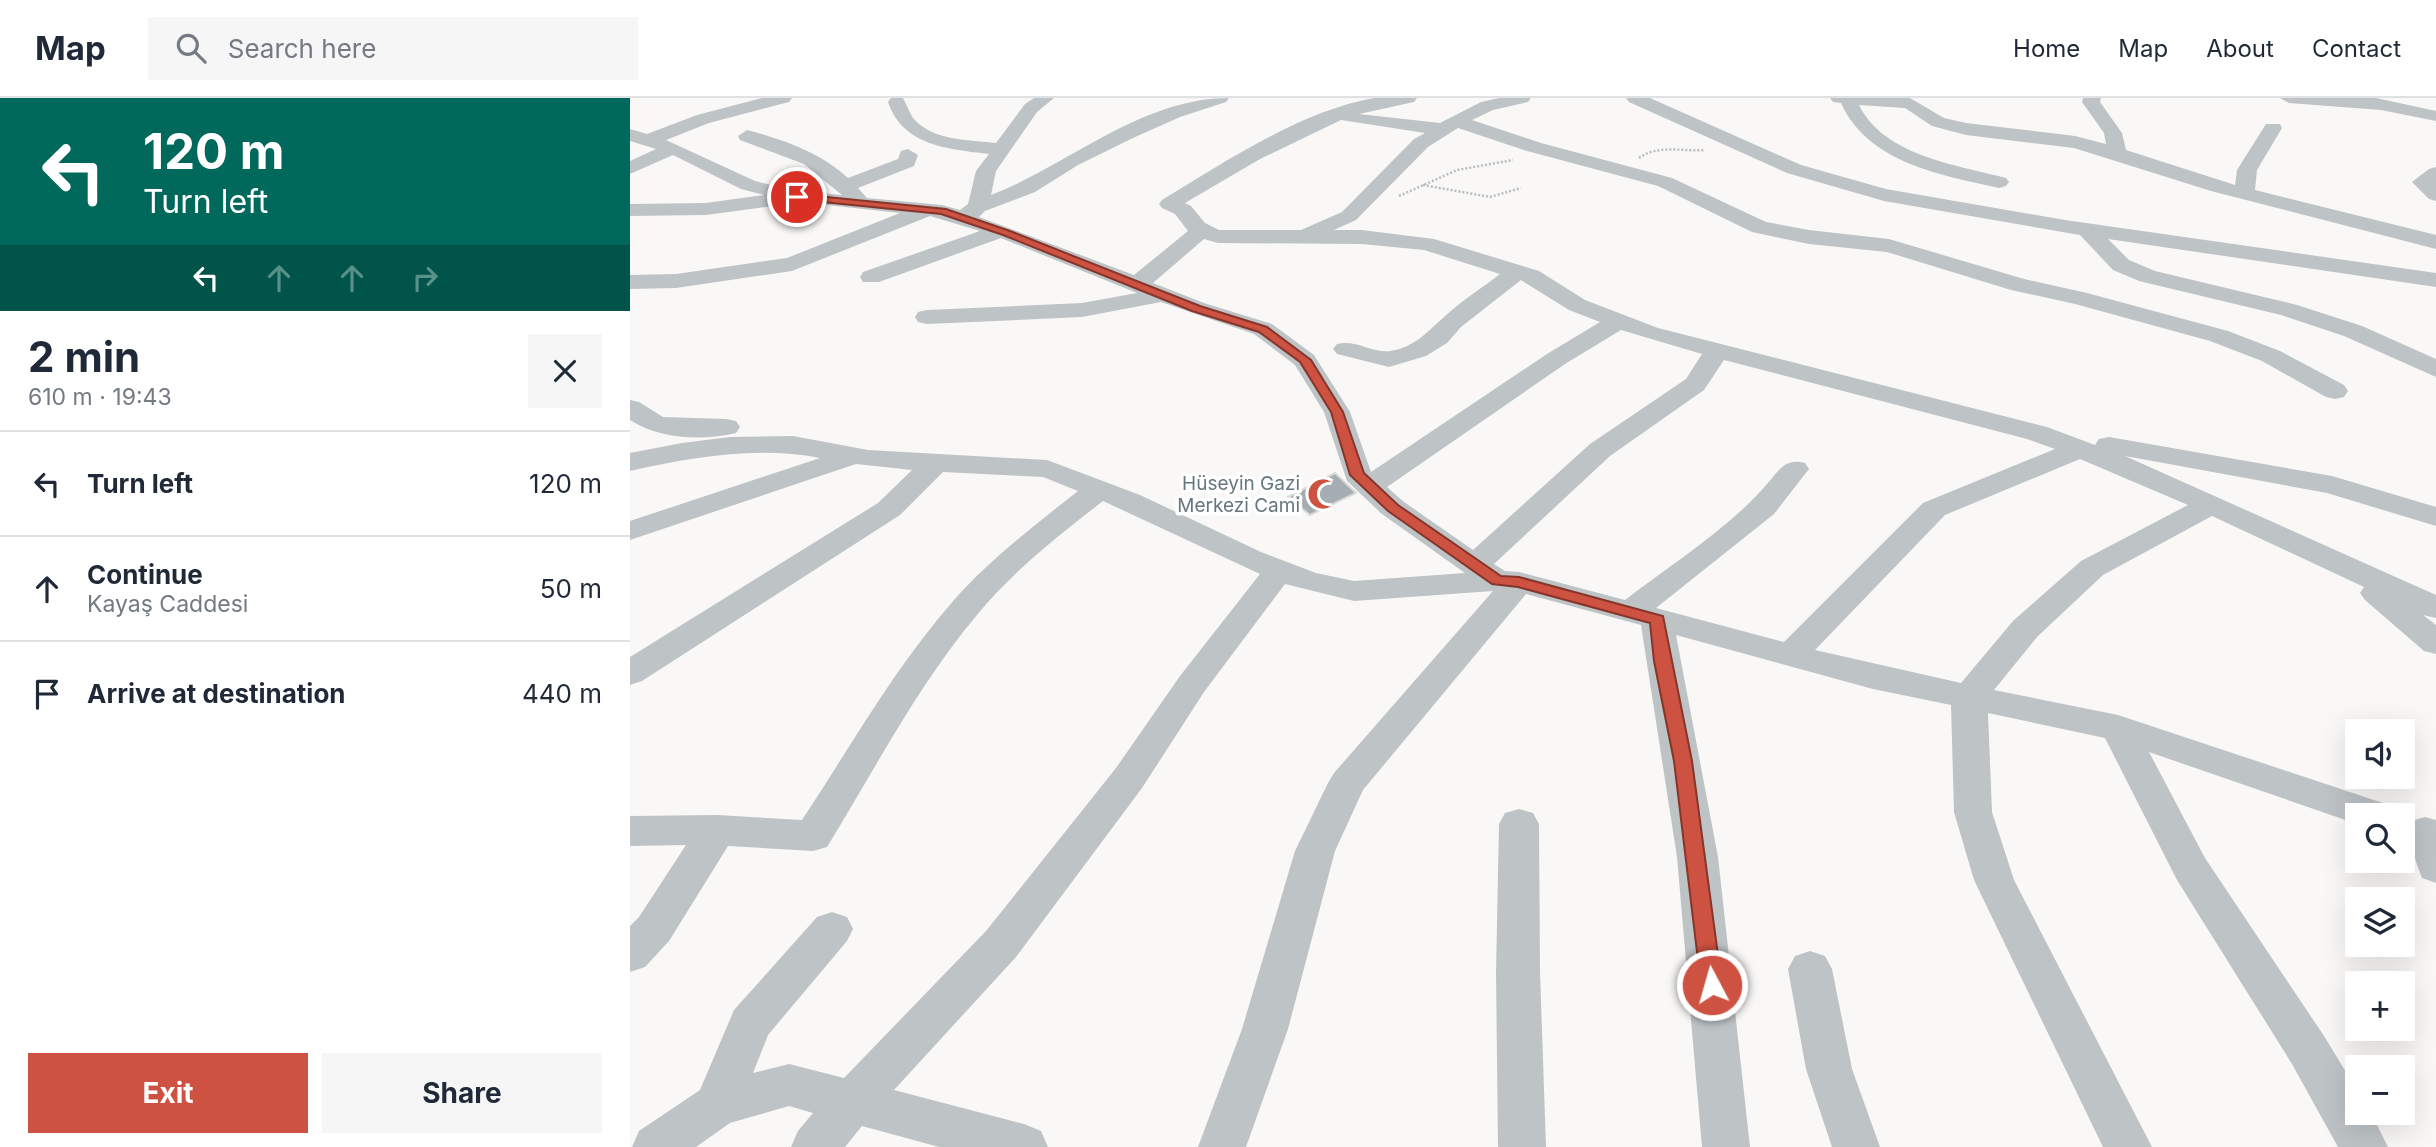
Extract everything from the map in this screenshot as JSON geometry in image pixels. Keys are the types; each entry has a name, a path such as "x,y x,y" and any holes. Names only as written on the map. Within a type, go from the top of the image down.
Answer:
{"street":[{"path":"639,137 752,102 783,98"},
{"path":"971,213 986,171 1000,149 1031,108 1045,98"},
{"path":"971,213 1028,188 1071,161 1126,134 1174,113 1220,98"},
{"path":"1408,98 1334,117 1282,141 1169,204 1184,209 1188,219 1201,232 1218,236 1362,237 1426,244 1531,276 1577,305 1649,333 2037,433 2332,485 2436,517"},
{"path":"1303,236 1349,216 1421,143 1449,125 1487,106 1522,98"},
{"path":"1635,98 1794,169 1884,195 2087,229 2436,280"},
{"path":"1839,98 1909,103 1938,122 1966,129 2075,142 2244,194 2436,242"},
{"path":"2092,98 2091,102 2113,133 2117,153"},
{"path":"2289,98 2378,105"},
{"path":"2354,98 2436,116"},
{"path":"1847,99 1856,117 1895,149 1966,174 2007,167 2049,139"},
{"path":"897,102 901,116 915,130 929,137 1000,149"},
{"path":"1334,117 1449,125 1634,172 1680,188 1760,228 1889,246 2020,285 2219,336 2271,356 2335,391"},
{"path":"2244,194 2247,170 2273,128"},
{"path":"747,136 818,162 854,195"},
{"path":"639,137 673,148 748,185 797,197"},
{"path":"630,168 673,148"},
{"path":"854,195 907,162 908,155"},
{"path":"1965,209 1995,188 2007,167"},
{"path":"2436,173 2422,182 2436,195"},
{"path":"630,210 706,209 797,197 854,195 926,210 971,213 1001,231 1136,285 1263,329 1305,360 1337,412 1357,475 1393,508 1497,576 1873,677 2118,728 2345,805"},
{"path":"630,282 676,281 792,264 926,210"},
{"path":"2087,229 2121,265 2147,276 2289,310 2430,361"},
{"path":"871,277 1001,231"},
{"path":"1136,285 1201,232"},
{"path":"1346,349 1389,359 1418,351 1438,338 1452,322 1517,272"},
{"path":"927,317 1082,310 1162,295"},
{"path":"1369,486 1556,359 1619,321"},
{"path":"1222,1147 1265,1029 1315,851 1347,783 1497,576 1600,450 1695,384 1718,349"},
{"path":"630,408 656,425 688,428 769,426 805,430 841,454"},
{"path":"2037,433 2211,504 2436,608"},
{"path":"630,462 682,451 730,445 793,444 841,454 934,464 1047,469 1099,489 1308,581 1354,591 1497,576"},
{"path":"1791,655 1934,509 2080,449"},
{"path":"630,531 841,454"},
{"path":"630,673 868,523 888,509 934,464"},
{"path":"1644,616 1763,508 1795,469"},
{"path":"630,831 717,830 813,836 950,626 997,574 1099,489"},
{"path":"2128,1147 1994,880 1973,812 1969,697 2025,629 2092,568 2130,550 2211,504"},
{"path":"2336,561 2436,643"},
{"path":"815,1147 852,1102 1000,944 1129,778 1192,684 1279,570"},
{"path":"1644,616 1662,661 1683,761 1704,913 1726,1147"},
{"path":"2118,728 2191,869 2308,1050 2364,1147"},
{"path":"1519,824 1518,972 1522,1147"},
{"path":"630,954 654,929 717,830"},
{"path":"717,1105 750,1024 832,929"},
{"path":"1810,969 1829,1069 1856,1147"},
{"path":"651,1141 717,1105 789,1085 1024,1147"}],"path":[{"path":"1634,172 1637,161 1644,153 1698,151 1734,142"},
{"path":"1396,197 1477,165 1559,153"},
{"path":"1423,185 1490,197 1521,188"}],"building":[{"name":"Hüseyin Gazi Merkezi Cami","path":"1335,473 1356,493 1310,515 1288,497"}],"place":[{"name":"Hüseyin Gazi Merkezi Cami","path":"1323,494"}],"route":[{"path":"797,197 942,211 1006,233 1196,308 1263,329 1305,360 1337,412 1357,475 1393,508 1455,548 1497,580 1519,582 1657,620 1662,661 1683,761 1712,985"}]}
